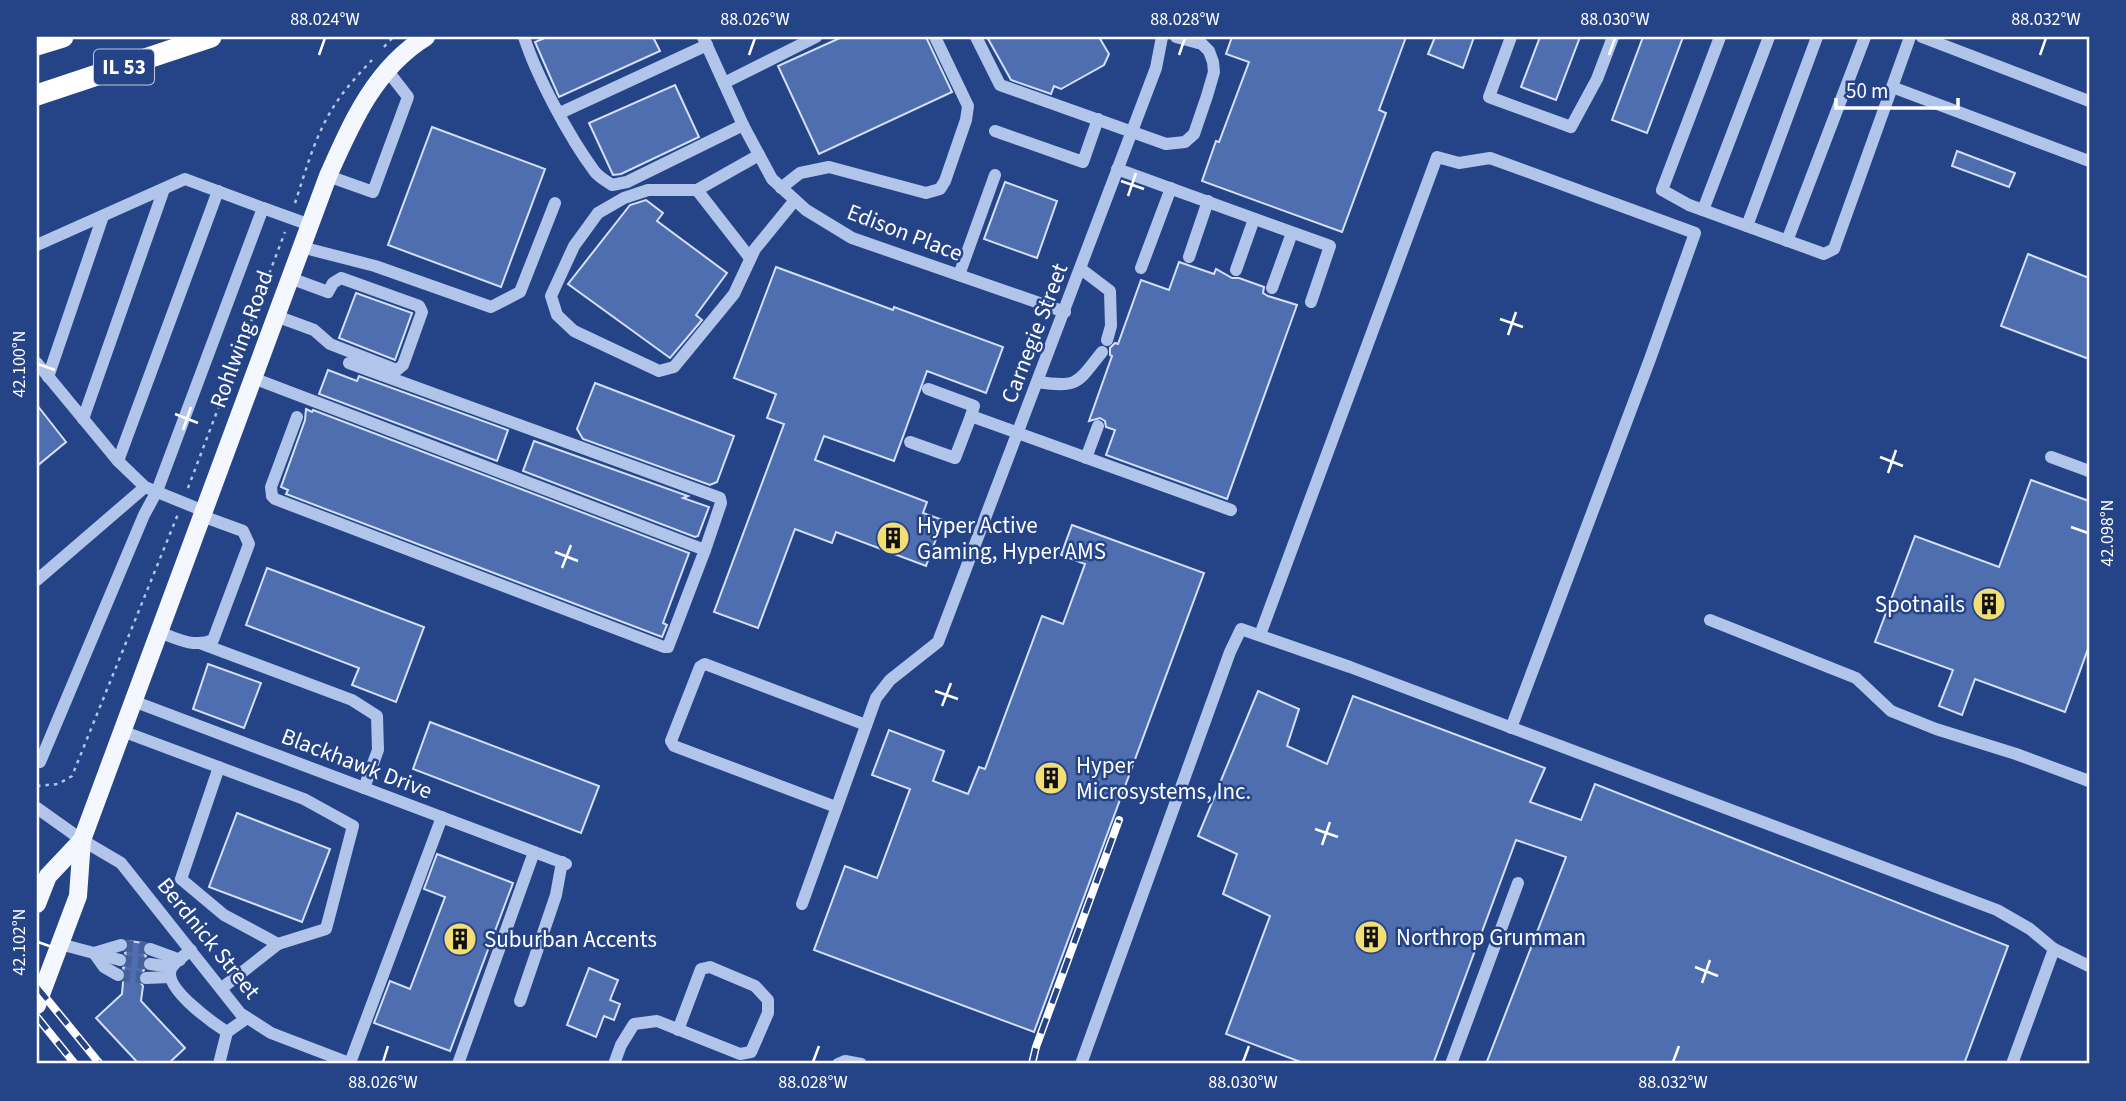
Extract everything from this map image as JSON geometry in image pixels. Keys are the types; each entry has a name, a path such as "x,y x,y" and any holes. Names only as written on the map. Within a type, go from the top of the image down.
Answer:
{"highway":[{"name":"IL 53","path":"37,45 63,37"},
{"name":"IL 53","path":"37,95 211,37"}],"main road":[{"name":"Rohlwing Road","path":"37,1005 78,896 82,840 328,176 381,64 426,37"},
{"name":"Rohlwing Road","path":"37,905 48,876 82,840"}],"street":[{"path":"524,37 530,56 596,174 612,185 627,181 743,125"},
{"path":"724,83 816,37"},
{"path":"781,188 800,173 829,167 926,193 940,189 966,120 968,106 935,37"},
{"path":"976,37 1000,85 1130,132 1175,145 1185,142 1194,134 1214,72 1209,51 1203,41 1177,37"},
{"name":"Carnegie Street","path":"866,725 882,689 938,642 1156,68 1162,37"},
{"path":"1511,37 1489,97 1571,127 1597,79 1613,37"},
{"path":"1720,37 1662,190 1703,210 1824,254 1834,249 1910,37"},
{"path":"1703,210 1769,37"},
{"path":"1747,226 1817,37"},
{"path":"1787,241 1865,37"},
{"path":"1922,37 2089,101"},
{"path":"560,113 705,41"},
{"name":"Edison Place","path":"705,41 743,125 772,179 806,210 852,238 1065,312"},
{"path":"328,176 373,192 408,97 381,64"},
{"path":"1892,87 2089,161"},
{"path":"995,131 1083,162 1098,119"},
{"path":"759,155 697,190 648,190 624,198 598,213 574,246 551,296 556,315 575,331 659,371 674,367 734,294 755,249 795,200"},
{"path":"1260,635 1437,157 1459,163 1490,159 1695,233 1511,727"},
{"path":"1117,169 1330,246 1311,302"},
{"path":"959,275 995,175"},
{"path":"37,245 185,179 310,225"},
{"path":"1141,268 1171,188"},
{"path":"83,419 164,189"},
{"path":"697,190 750,258"},
{"path":"118,461 218,191"},
{"path":"1189,257 1208,201"},
{"path":"301,247 376,266 491,307 520,292 555,203"},
{"path":"37,761 40,762 144,515 151,489 262,208"},
{"path":"48,377 103,216"},
{"path":"1236,270 1254,219"},
{"path":"1272,288 1292,233"},
{"path":"1038,382 1066,386 1073,383 1105,346 1111,326 1110,291 1081,269"},
{"path":"276,316 314,330 330,344 397,370 403,365 422,312 419,306 341,278 333,283 328,292 290,278"},
{"path":"37,363 118,461 151,489 243,531 249,544 213,640 202,644"},
{"path":"298,417 271,487 275,499 668,647 705,550 721,503 720,498 349,363"},
{"path":"253,377 705,550"},
{"path":"910,442 955,458 971,416 974,406 928,389"},
{"path":"971,416 1231,510"},
{"path":"1086,458 1098,426"},
{"path":"2051,457 2089,471"},
{"path":"37,580 151,489"},
{"path":"1710,620 1856,678 1891,711 2089,781"},
{"path":"1081,1064 1230,652 1241,629 1511,727 1997,910 2030,929 2054,949 2089,966"},
{"path":"159,632 183,641 202,644 352,700 377,716 378,750 364,788"},
{"path":"802,904 866,725 705,664 699,667 671,741 674,746 836,807"},
{"name":"Blackhawk Drive","path":"133,701 564,863 520,1001"},
{"path":"122,731 304,799 353,826 326,929 278,944 222,988"},
{"path":"219,767 181,879 223,915 278,944"},
{"name":"Berdnick Street","path":"37,808 82,840 121,863 240,1013 271,1033 351,1064"},
{"path":"351,1064 442,817"},
{"path":"458,1064 534,852"},
{"path":"1451,1064 1518,883"},
{"path":"60,944 120,960"},
{"path":"94,953 121,945"},
{"path":"150,949 174,968"},
{"path":"2012,1064 2054,949"},
{"path":"146,978 174,968 191,950"},
{"path":"94,953 104,967 118,975"},
{"path":"150,964 174,968"},
{"path":"614,1064 621,1045 635,1024 657,1021 678,1030 740,1054 751,1052 768,1013 768,1000 755,986 710,967 701,970 678,1030"},
{"path":"174,968 173,985 197,1011 228,1032"},
{"path":"219,1064 228,1032 247,1018"},
{"path":"838,1064 845,1060 861,1064"}],"path":[{"path":"384,47 393,37"},
{"path":"37,786 58,784 72,776 183,503 311,156 330,113 346,88 381,64"}],"building":[{"path":"547,37 653,37 660,51 559,97 535,42"},
{"path":"842,37 926,37 952,92 819,154 778,66"},
{"path":"987,37 1099,37 1109,54 1104,65 1061,89 1054,86 1051,94 1011,80"},
{"path":"1232,37 1406,37 1379,110 1386,113 1342,232 1202,181 1249,62 1226,54"},
{"path":"1435,37 1474,37 1463,68 1428,54"},
{"path":"1540,37 1580,37 1556,100 1521,87"},
{"path":"1643,37 1683,37 1647,133 1612,120"},
{"path":"675,85 699,137 621,174 613,175 589,123"},
{"path":"432,127 545,169 501,287 388,245"},
{"path":"1957,151 2015,173 2009,187 1952,166"},
{"path":"1005,182 1057,201 1037,258 984,239"},
{"path":"646,200 663,213 657,221 727,273 696,315 702,320 670,358 568,284 630,205"},
{"path":"2028,254 2089,278 2089,359 2001,326"},
{"path":"1179,262 1214,274 1216,269 1232,278 1264,287 1263,293 1268,296 1297,305 1227,499 1106,455 1115,430 1106,427 1105,421 1100,418 1089,421 1112,356 1110,348 1115,343 1118,344 1141,280 1169,290"},
{"path":"776,267 1003,347 986,393 927,371 894,461 824,436 815,460 927,502 923,513 943,520 926,566 836,532 832,543 795,529 758,628 714,612 784,424 767,418 776,394 734,378"},
{"path":"356,293 412,313 395,360 339,338"},
{"path":"328,370 357,381 359,376 508,430 497,461 319,394"},
{"path":"595,383 734,436 717,482 710,485 583,439 577,429"},
{"path":"37,405 66,442 37,466"},
{"path":"306,409 689,553 663,623 667,625 662,637 286,494 288,490 281,487 305,420"},
{"path":"534,441 688,496 683,498 709,507 698,536 523,471"},
{"name":"Spotnails","path":"2031,480 2089,501 2089,646 2065,712 1975,679 1962,715 1939,706 1953,670 1875,642 1915,536 1999,567"},
{"name":"Hyper Microsystems, Inc.","path":"1072,525 1204,573 1034,1032 814,950 845,866 877,878 910,789 872,775 889,730 944,751 933,781 968,794 979,767 985,769 1042,616 1063,624 1085,564 1061,555"},
{"path":"267,568 424,627 396,702 352,685 359,668 246,625"},
{"path":"208,664 261,683 244,728 193,709"},
{"path":"1258,691 1299,709 1287,746 1327,764 1353,696 1545,768 1530,802 1581,820 1595,784 2008,946 1964,1064 1486,1064 1566,857 1516,840 1433,1064 1306,1064 1226,1034 1270,916 1223,894 1237,854 1198,836"},
{"path":"430,722 599,786 581,833 413,769"},
{"path":"237,813 330,849 302,922 209,887"},
{"name":"Suburban Accents","path":"437,854 513,883 450,1051 374,1023 390,981 410,989 445,897 424,889"},
{"path":"129,941 144,943 141,950 146,956 141,963 144,970 137,978 143,986 141,1001 185,1048 168,1064 139,1064 96,1018 122,994 123,982 127,976 123,968 129,962 125,953 129,948"},
{"path":"589,968 618,980 610,1000 620,1004 614,1020 604,1016 596,1037 567,1025"}],"tunnel":[{"path":"121,945 150,949"},
{"path":"120,960 150,964"},
{"path":"118,975 146,978"}],"railway":[{"path":"1032,1064 1119,820"},
{"path":"37,987 100,1064"},
{"path":"37,1017 75,1064"}],"place":[{"name":"Hyper Active Gaming, Hyper AMS","path":"893,538"},
{"name":"Spotnails","path":"1989,604"},
{"name":"Hyper Microsystems, Inc.","path":"1051,778"},
{"name":"Northrop Grumman","path":"1371,937"},
{"name":"Suburban Accents","path":"460,939"}]}
